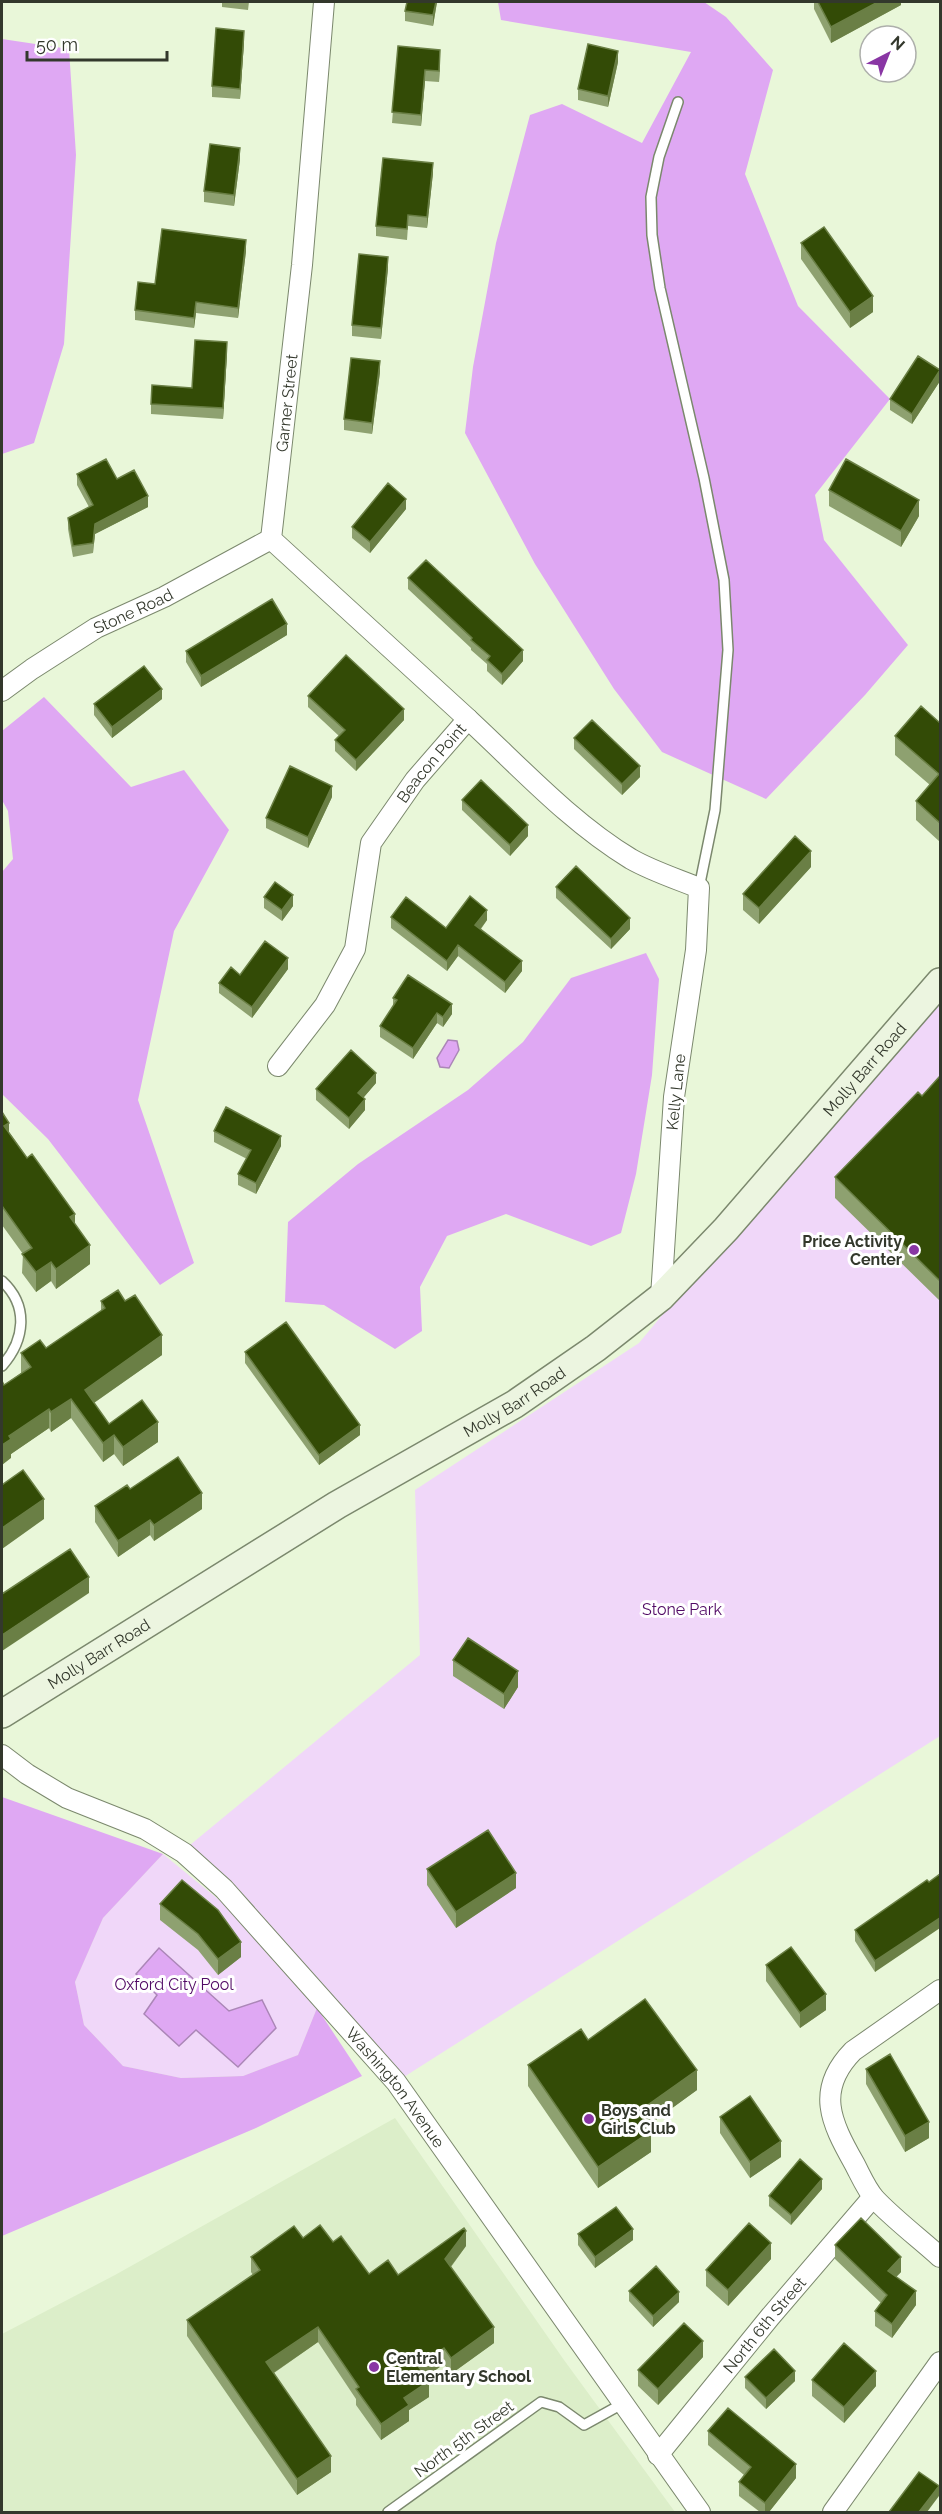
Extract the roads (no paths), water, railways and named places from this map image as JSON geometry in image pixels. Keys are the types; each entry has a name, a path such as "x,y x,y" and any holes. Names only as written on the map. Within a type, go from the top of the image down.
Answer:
{"main road":[{"name":"Molly Barr Road","path":"2,1714 337,1505 515,1404 596,1348 662,1297 726,1229 940,982"}],"street":[{"name":"Garner Street","path":"271,538 302,265 324,2"},
{"name":"Stone Road","path":"2,691 96,628 164,597 271,538"},
{"path":"271,538 468,719"},
{"name":"Beacon Point","path":"278,1066 325,1005 355,949 371,843 415,780 468,719 565,810 632,860 699,888"},
{"name":"Kelly Lane","path":"662,1297 674,1097 696,950 699,888"},
{"name":"Washington Avenue","path":"2,1755 27,1774 67,1798 145,1829 184,1853 224,1889 396,2082 657,2455 700,2512"},
{"path":"940,1990 853,2051 842,2062 832,2080 830,2111 835,2129 873,2197 940,2257"},
{"name":"North 6th Street","path":"657,2455 770,2317 873,2197"},
{"path":"833,2512 940,2362"}],"lane":[{"path":"678,102 659,157 651,197 652,235 660,288 704,478 724,580 728,650 715,810 699,888"},
{"path":"2,1281 15,1298 22,1315 21,1335 12,1354 2,1366"},
{"name":"North 5th Street","path":"388,2512 541,2402 559,2407 584,2425 622,2404"}],"place":[{"name":"Price Activity Center","path":"914,1250"},
{"name":"Boys and Girls Club","path":"589,2119"},
{"name":"Central Elementary School","path":"374,2367"}],"park label":[{"name":"Stone Park","path":"682,1609"},
{"name":"Oxford City Pool","path":"174,1984"}]}
